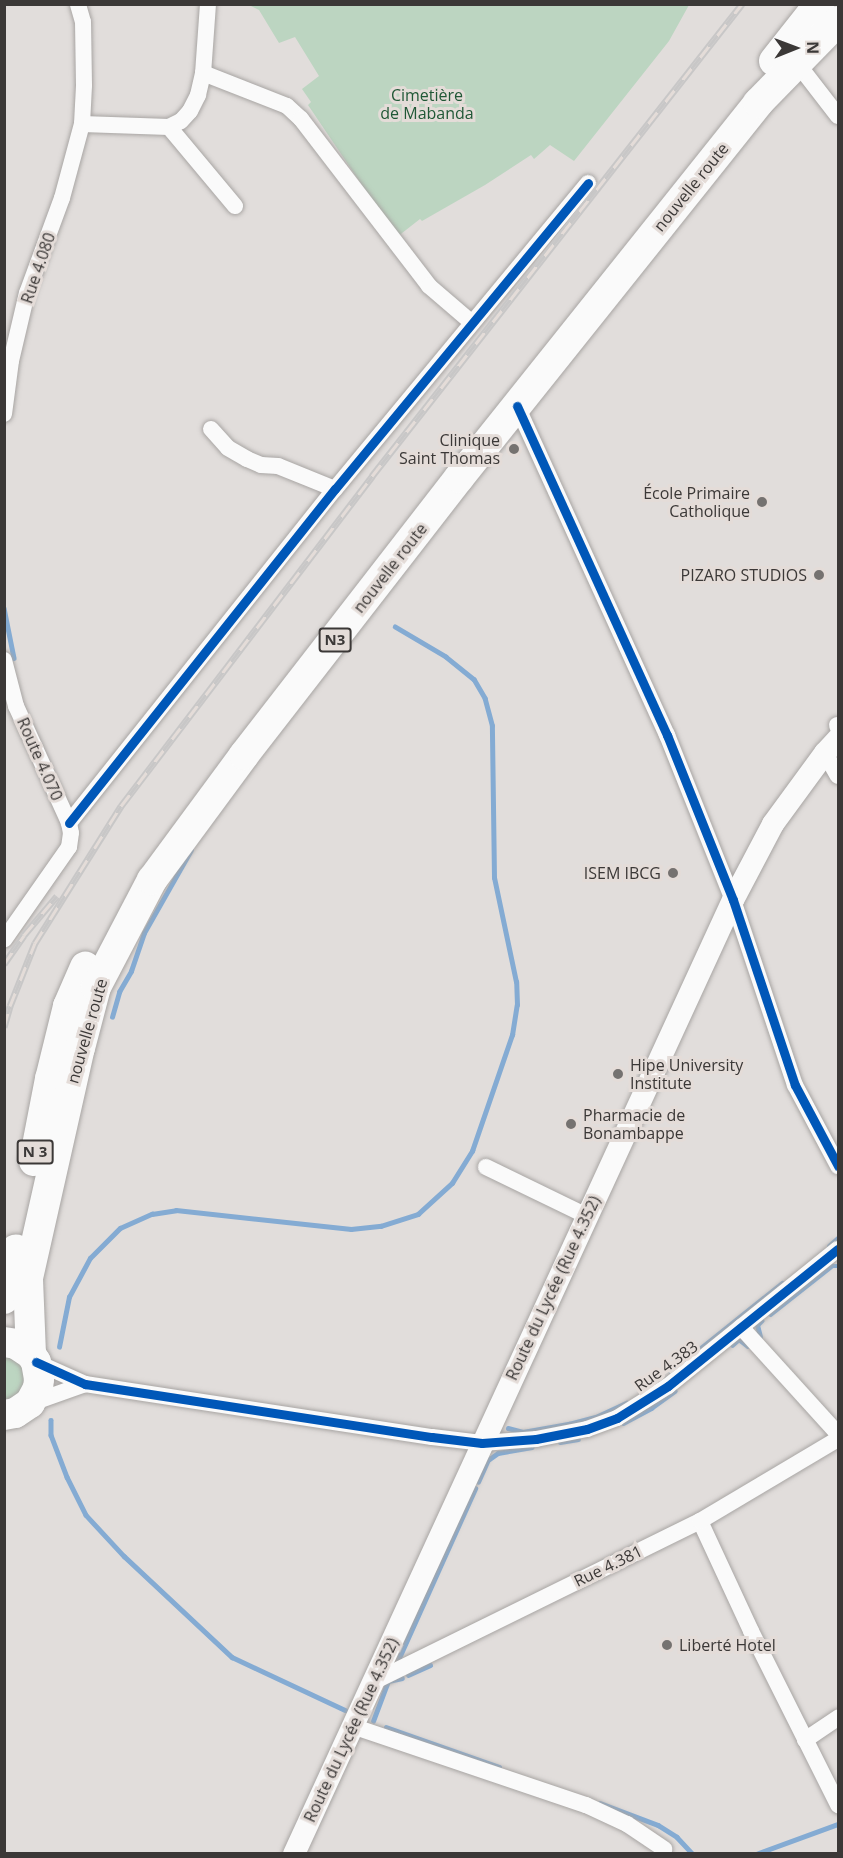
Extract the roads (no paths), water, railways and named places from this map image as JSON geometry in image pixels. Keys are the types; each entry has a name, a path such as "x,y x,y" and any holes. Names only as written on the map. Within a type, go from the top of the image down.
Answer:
{"highway":[{"name":"nouvelle route","path":"17,1410 38,1388 24,1353 28,1278 96,987 152,880 237,750 286,669 453,473 819,4"},
{"name":"nouvelle route","path":"453,473 517,406 758,103 838,21"},
{"name":"nouvelle route","path":"4,1299 50,1079 68,1006 98,938 141,868 237,750"},
{"path":"4,1440 17,1410"}],"main road":[{"name":"Route du Lycée (Rue 4.352)","path":"294,1854 733,900 773,824 835,736"}],"street":[{"name":"Rue 4.080","path":"4,414 11,361 27,293 63,198 82,124 83,22 78,4"},
{"path":"82,124 169,127 181,121 190,111 198,95 203,73 208,4"},
{"path":"796,63 838,116"},
{"path":"203,73 287,106 301,119 429,286 471,322"},
{"path":"169,127 236,206"},
{"path":"4,940 69,847 69,823 335,489 471,322 584,191 588,183"},
{"path":"517,406 667,735 733,900 795,1085 838,1166"},
{"path":"211,429 228,448 247,459 261,465 278,466 335,489"},
{"name":"Route 4.070","path":"4,660 10,706 69,823"},
{"path":"835,736 838,776"},
{"path":"486,1167 587,1216"},
{"name":"Rue 4.383","path":"85,1384 482,1443 536,1439 587,1429 617,1418 668,1386 838,1249"},
{"path":"741,1327 838,1434"},
{"path":"24,1353 85,1384"},
{"path":"17,1410 85,1384"},
{"name":"Rue 4.381","path":"373,1682 700,1521 838,1439"},
{"path":"700,1521 838,1805"},
{"path":"805,1740 838,1718"},
{"path":"352,1726 586,1805 627,1824 664,1850"}],"waterway":[{"path":"4,608 14,658"},
{"path":"59,1347 69,1297 90,1258 120,1228 152,1214 176,1210 351,1229 381,1226 418,1214 452,1183 472,1151 512,1035 517,1005 516,982 494,878 492,726 485,699 474,680 446,657 395,627"},
{"path":"112,1017 119,992 131,971 144,933 191,850"},
{"path":"829,1246 838,1238"},
{"path":"770,1314 831,1266 838,1266"},
{"path":"671,1372 782,1283"},
{"path":"760,1337 757,1325 761,1321"},
{"path":"732,1345 739,1339 748,1346"},
{"path":"623,1423 651,1408 674,1391"},
{"path":"508,1428 523,1432 569,1424 598,1416 626,1403"},
{"path":"51,1420 51,1435 67,1477 86,1515 124,1556 232,1657 345,1710"},
{"path":"560,1442 578,1439"},
{"path":"478,1482 488,1460 498,1453 531,1447"},
{"path":"398,1660 475,1489"},
{"path":"408,1675 430,1665"},
{"path":"373,1721 388,1681 402,1678"},
{"path":"386,1727 499,1767"},
{"path":"600,1803 658,1825 677,1837 693,1854"},
{"path":"756,1854 838,1824"}],"railway":[{"path":"4,1027 35,943 121,806 372,476 742,4"},
{"path":"4,964 24,935 57,896"}],"place":[{"name":"Clinique Saint Thomas","path":"514,449"},
{"name":"École Primaire Catholique","path":"762,502"},
{"name":"PIZARO STUDIOS","path":"819,575"},
{"name":"ISEM IBCG","path":"673,873"},
{"name":"Hipe University Institute","path":"618,1074"},
{"name":"Pharmacie de Bonambappe","path":"571,1124"},
{"name":"Liberté Hotel","path":"667,1645"}],"park label":[{"name":"Cimetière de Mabanda","path":"427,104"}]}
